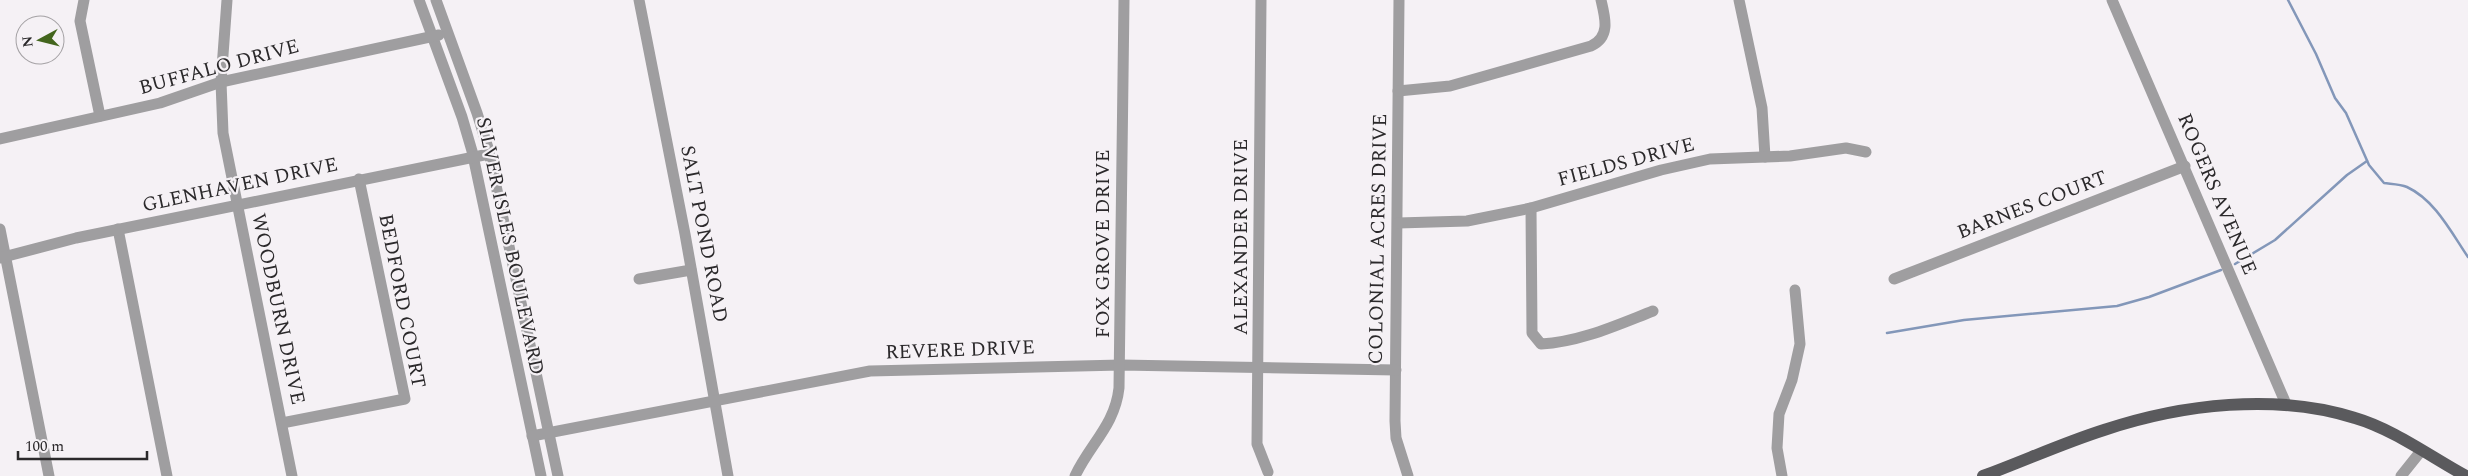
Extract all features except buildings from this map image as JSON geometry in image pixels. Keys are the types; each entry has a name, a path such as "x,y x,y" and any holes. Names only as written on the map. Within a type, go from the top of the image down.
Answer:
{"main road":[{"path":"1983,476 2104,430 2138,420 2199,409 2286,404 2332,411 2374,424 2466,476"}],"street":[{"path":"84,0 80,21 100,116"},
{"name":"WOODBURN DRIVE","path":"227,0 221,82 223,133 292,476"},
{"name":"SILVER ISLES BOULEVARD","path":"419,0 462,117 473,157 541,476"},
{"name":"SILVER ISLES BOULEVARD","path":"436,0 477,112 489,154 547,433 558,476"},
{"name":"SALT POND ROAD","path":"639,0 716,400 728,476"},
{"name":"FOX GROVE DRIVE","path":"1075,476 1082,462 1112,418 1118,400 1121,365 1124,0"},
{"name":"ALEXANDER DRIVE","path":"1261,0 1257,444 1268,472"},
{"name":"COLONIAL ACRES DRIVE","path":"1399,0 1396,438 1408,476"},
{"path":"1398,91 1450,86 1597,43 1605,29 1601,0"},
{"path":"1739,0 1762,108 1765,157"},
{"name":"ROGERS AVENUE","path":"2112,0 2286,404"},
{"name":"BUFFALO DRIVE","path":"0,139 160,103 221,82 448,32"},
{"name":"FIELDS DRIVE","path":"1398,223 1467,221 1531,208 1661,170 1710,159 1790,156 1846,148 1866,152"},
{"name":"GLENHAVEN DRIVE","path":"3,257 38,246 489,154"},
{"name":"BARNES COURT","path":"1894,279 2184,166"},
{"name":"BEDFORD COURT","path":"282,423 405,399 359,180"},
{"path":"1531,208 1532,333 1541,344 1558,343 1600,332 1653,311"},
{"path":"0,229 3,257 49,476"},
{"path":"118,230 167,476"},
{"path":"639,280 691,270"},
{"path":"1782,476 1777,448 1780,414 1792,380 1800,344 1795,290"},
{"name":"REVERE DRIVE","path":"532,436 870,372 1121,365 1396,370"},
{"path":"2401,476 2420,451"}],"waterway":[{"path":"2288,0 2316,54 2335,98 2346,113 2369,165 2384,183 2407,187 2426,200 2442,218 2468,257"},
{"path":"2235,264 2275,240 2347,175 2367,161"},
{"path":"1887,333 1964,320 2117,306 2149,297 2221,270"}]}
